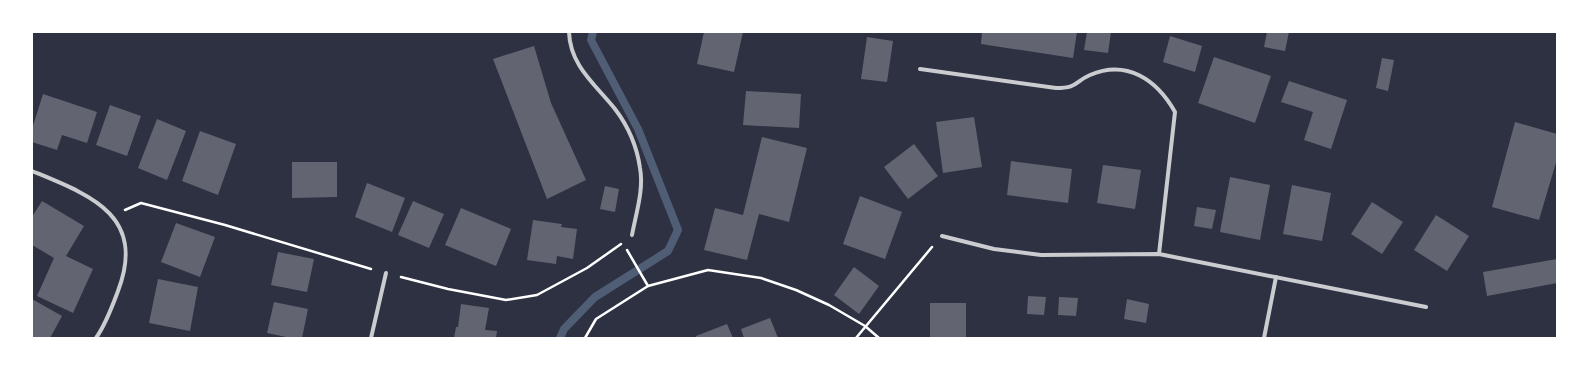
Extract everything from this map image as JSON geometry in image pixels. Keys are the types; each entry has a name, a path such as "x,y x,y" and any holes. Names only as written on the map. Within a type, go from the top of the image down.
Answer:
{"street":[{"path":"569,32 572,49 582,71 621,118 632,138 637,154 641,185 632,235"},
{"path":"920,68 1056,88 1068,88 1103,70 1116,70 1130,72 1157,86 1167,98 1175,112 1160,254"},
{"path":"32,171 78,191 100,204 112,215 123,234 126,244 127,258 125,272 115,298 96,338"},
{"path":"942,236 994,249 1041,255 1160,254 1426,307"},
{"path":"371,338 386,273"},
{"path":"1264,338 1276,277"}],"path":[{"path":"112,215 141,203 225,225 448,290 506,300 537,295 587,268 632,235"},
{"path":"856,338 942,236"},
{"path":"632,257 648,286"},
{"path":"585,338 596,319 648,286 708,270 761,278 796,290 829,305 865,326 879,338"}],"building":[{"path":"704,32 743,32 734,72 697,64"},
{"path":"982,32 1077,32 1073,58 981,44"},
{"path":"1087,32 1111,32 1108,53 1084,50"},
{"path":"1267,32 1289,32 1285,51 1264,47"},
{"path":"1170,36 1202,46 1195,72 1163,62"},
{"path":"867,37 893,41 887,82 861,79"},
{"path":"534,46 551,103 586,180 547,199 493,59"},
{"path":"1214,57 1271,76 1255,123 1198,103"},
{"path":"1382,58 1394,60 1388,91 1376,88"},
{"path":"1289,81 1347,100 1331,149 1304,140 1313,112 1281,102"},
{"path":"746,91 801,94 799,128 743,125"},
{"path":"43,94 97,112 87,143 62,135 57,150 32,142 32,129"},
{"path":"110,105 141,116 127,156 96,145"},
{"path":"974,117 982,167 943,173 936,122"},
{"path":"157,119 186,131 167,180 138,168"},
{"path":"1515,122 1557,134 1557,159 1539,220 1492,207"},
{"path":"200,131 236,144 218,195 182,181"},
{"path":"762,137 807,148 789,222 759,214 747,260 704,250 715,208 743,215"},
{"path":"914,144 938,176 908,199 884,167"},
{"path":"1011,161 1072,169 1068,203 1007,195"},
{"path":"292,162 337,162 337,197 292,198"},
{"path":"1103,165 1141,170 1135,209 1097,203"},
{"path":"1230,177 1270,185 1260,240 1220,232"},
{"path":"367,183 405,198 392,232 355,217"},
{"path":"1292,185 1331,193 1322,241 1283,234"},
{"path":"605,186 619,189 615,212 600,209"},
{"path":"860,196 902,212 885,259 843,244"},
{"path":"42,201 84,226 66,256 93,269 73,313 37,296 54,258 32,245 32,217"},
{"path":"413,201 444,214 429,248 398,235"},
{"path":"1372,202 1403,222 1382,254 1351,234"},
{"path":"1197,207 1216,210 1212,229 1194,226"},
{"path":"461,208 511,229 496,266 445,245"},
{"path":"1436,215 1469,236 1447,271 1414,250"},
{"path":"533,220 562,224 561,227 577,229 573,259 557,256 556,264 527,260"},
{"path":"176,223 215,237 200,277 161,262"},
{"path":"278,252 314,259 307,292 271,285"},
{"path":"1557,259 1557,283 1487,296 1483,272"},
{"path":"854,267 879,286 859,314 834,295"},
{"path":"158,279 198,287 190,331 149,323"},
{"path":"1028,296 1046,297 1044,315 1027,314"},
{"path":"1059,297 1078,298 1076,316 1058,315"},
{"path":"32,299 62,316 50,338 32,338"},
{"path":"1127,299 1149,304 1146,323 1124,319"},
{"path":"274,302 308,309 302,338 291,338 267,333"},
{"path":"930,303 966,303 966,338 930,338"},
{"path":"461,304 489,308 485,330 497,331 496,338 454,338 456,327 458,327"},
{"path":"770,318 778,338 744,338 741,329"},
{"path":"727,324 733,338 696,338 696,336"}],"waterway":[{"path":"560,338 564,329 595,297 668,251 678,230 638,129 591,40 593,32"}]}
